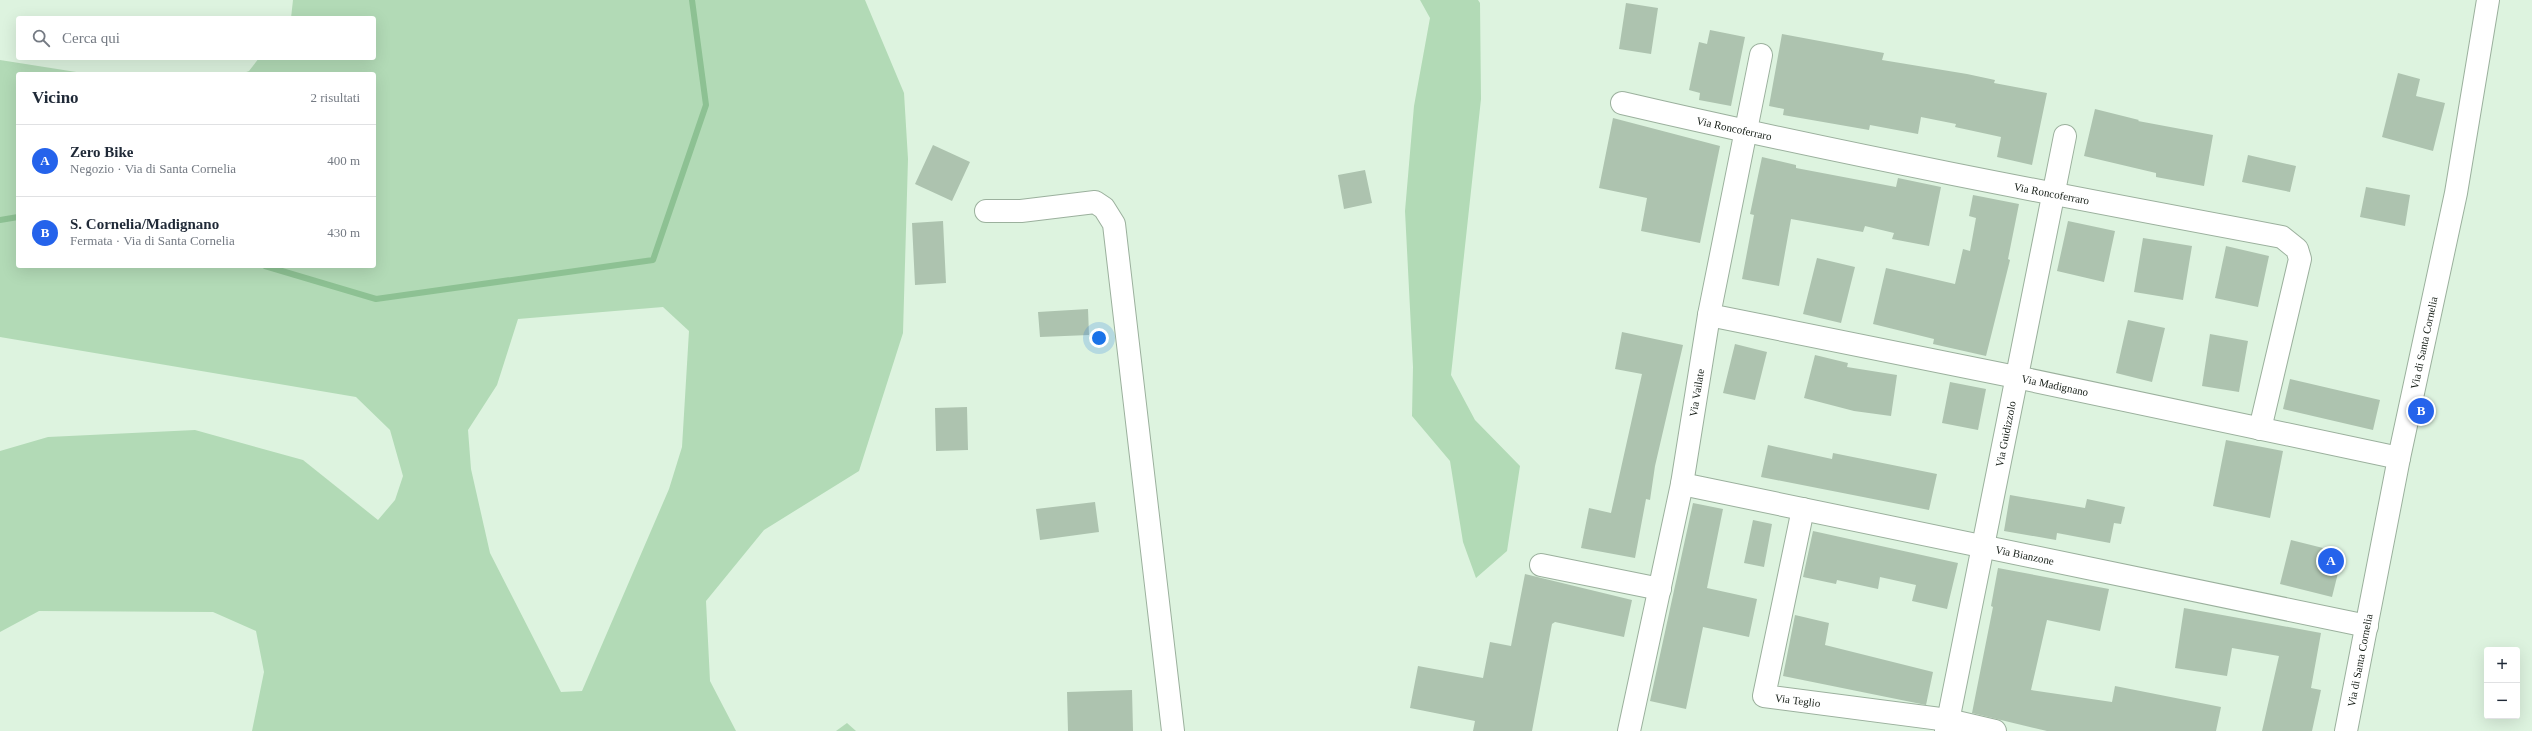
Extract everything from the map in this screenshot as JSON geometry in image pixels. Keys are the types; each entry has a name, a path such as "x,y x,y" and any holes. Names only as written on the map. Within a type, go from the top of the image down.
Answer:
{"street":[{"name":"Via di Santa Cornelia","path":"2346,731 2399,458 2456,193 2488,0"},
{"name":"Via Vailate","path":"1629,731 1682,484 1709,315 1761,55"},
{"name":"Via Roncoferraro","path":"1622,103 1746,132 2053,194 2282,237 2294,244 2300,259 2260,428"},
{"name":"Via Guidizzolo","path":"1947,726 2065,136"},
{"path":"986,211 1021,211 1095,202 1104,208 1114,224 1173,731"},
{"name":"Via Madignano","path":"1709,315 2016,377 2399,458"},
{"name":"Via Bianzone","path":"1682,484 2367,626"},
{"name":"Via Teglio","path":"1803,509 1764,696 1947,726 1995,731"},
{"path":"1541,565 1660,589"}],"green space":[{"path":"293,0 865,0 904,93 908,159 903,333 859,471 764,530 706,601 710,681 736,731 252,731 264,672 256,631 213,612 39,611 0,632 0,451 48,437 195,430 303,460 378,520 395,500 403,476 390,430 356,397 0,337 0,60 76,72 16,72 16,268 376,268 376,72 246,72 249,71 257,60 376,60 376,16 291,16","holes":["663,307 689,331 682,447 669,489 582,691 561,692 490,553 471,469 468,430 497,385 518,319"]},
{"path":"1420,0 1478,0 1480,3 1481,99 1451,375 1475,420 1520,466 1507,551 1476,578 1463,542 1450,461 1412,416 1413,367 1405,211 1414,106 1430,18"},
{"path":"847,723 856,731 836,731"}],"building":[{"path":"1626,3 1658,8 1651,54 1619,49"},
{"path":"1710,30 1745,37 1731,106 1699,100 1700,93 1689,90 1699,42 1707,44"},
{"path":"1782,34 1884,53 1882,60 1967,74 1995,80 1994,83 2047,93 2032,165 1997,157 2001,137 1955,127 1956,124 1921,117 1918,134 1870,125 1869,130 1783,115 1784,109 1769,106"},
{"path":"2398,73 2420,79 2416,96 2445,103 2433,151 2382,137"},
{"path":"2095,109 2139,120 2138,121 2213,135 2204,186 2156,177 2156,173 2084,156"},
{"path":"1613,118 1720,146 1700,243 1641,231 1647,198 1599,188"},
{"path":"933,145 970,162 952,201 915,184"},
{"path":"2248,155 2296,166 2290,192 2242,182"},
{"path":"1762,157 1796,165 1796,168 1896,187 1898,178 1941,187 1929,246 1892,239 1894,233 1865,226 1863,232 1791,219 1779,286 1742,279 1754,215 1750,214"},
{"path":"1365,170 1372,203 1344,209 1338,175"},
{"path":"2366,187 2410,195 2405,226 2360,217"},
{"path":"1973,195 2019,204 2008,259 2010,260 1986,356 1933,344 1934,339 1873,324 1886,268 1955,284 1963,249 1970,251 1976,218 1969,216"},
{"path":"943,221 946,283 915,285 912,223"},
{"path":"2068,221 2115,231 2104,282 2057,271"},
{"path":"2143,238 2192,246 2183,300 2134,292"},
{"path":"2226,246 2269,256 2258,307 2215,298"},
{"path":"1817,258 1855,267 1841,323 1803,314"},
{"path":"1088,309 1089,335 1040,337 1038,312"},
{"path":"2128,320 2165,328 2152,382 2116,373"},
{"path":"1622,332 1683,345 1655,466 1650,500 1646,499 1635,558 1581,548 1589,508 1611,513 1642,374 1615,369"},
{"path":"2210,334 2248,341 2239,392 2202,386"},
{"path":"1735,344 1767,352 1755,400 1723,393"},
{"path":"1815,355 1848,363 1847,367 1897,375 1891,416 1854,411 1804,398"},
{"path":"2290,379 2380,400 2373,430 2283,409"},
{"path":"1950,382 1986,389 1978,430 1942,423"},
{"path":"967,407 968,450 936,451 935,408"},
{"path":"2226,440 2283,451 2270,518 2213,506"},
{"path":"1768,445 1832,459 1833,453 1937,474 1929,510 1761,477"},
{"path":"2010,495 2085,508 2087,499 2125,507 2121,524 2114,523 2110,543 2057,533 2056,540 2004,531"},
{"path":"1095,502 1099,532 1040,540 1036,509"},
{"path":"1693,503 1723,509 1707,588 1757,599 1749,637 1703,627 1686,709 1650,701"},
{"path":"1753,520 1772,524 1764,567 1744,563"},
{"path":"1813,531 1958,563 1947,609 1912,601 1916,585 1880,577 1878,589 1837,580 1836,584 1803,577"},
{"path":"2291,540 2343,553 2332,597 2280,584"},
{"path":"1998,568 2109,589 2100,631 2047,620 2031,690 2112,702 2115,686 2221,707 2216,731 2047,731 1972,713 1993,607 1991,606"},
{"path":"1525,574 1632,600 1624,637 1555,622 1552,624 1532,731 1473,731 1475,721 1410,708 1418,666 1483,678 1490,642 1511,646"},
{"path":"2184,608 2321,633 2311,688 2321,690 2312,731 2262,731 2279,656 2232,648 2227,676 2175,668"},
{"path":"1795,615 1829,623 1825,645 1933,672 1926,705 1783,676"},
{"path":"1132,690 1133,731 1068,731 1067,692"}],"waterway":[{"path":"272,268 376,299 653,260 706,105 692,0"},
{"path":"0,220 16,217"}],"place":[{"name":"S. Cornelia/Madignano","path":"2421,411"},
{"name":"Zero Bike","path":"2331,561"}]}
